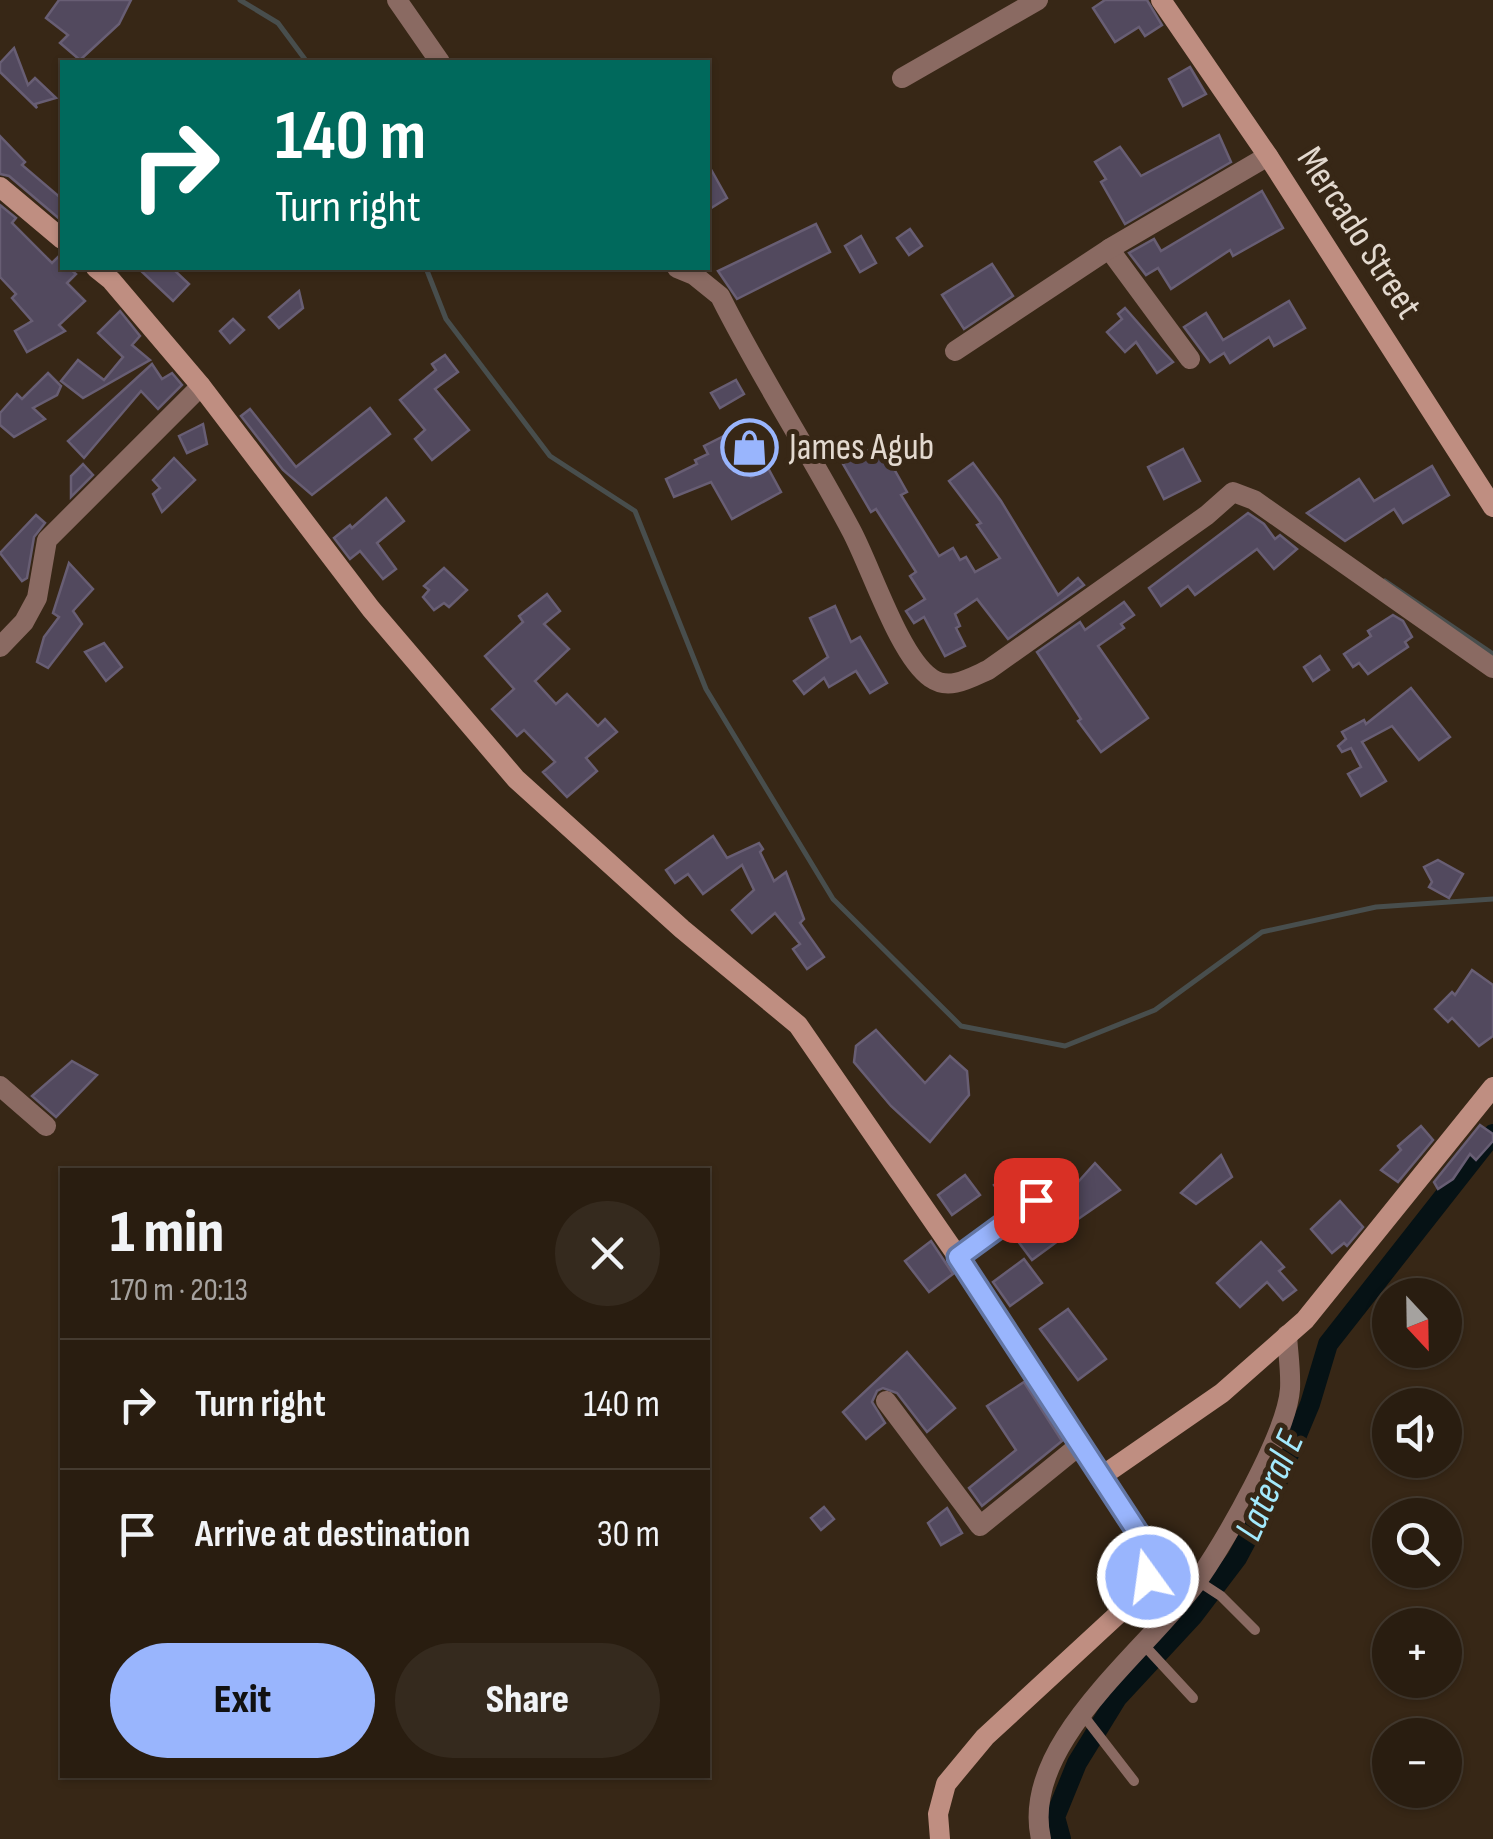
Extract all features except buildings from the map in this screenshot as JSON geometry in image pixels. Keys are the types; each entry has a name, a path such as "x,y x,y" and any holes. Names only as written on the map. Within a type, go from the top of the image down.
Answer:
{"street":[{"path":"397,0 439,60"},
{"path":"902,78 1038,0"},
{"name":"Mercado Street","path":"1161,0 1268,156 1493,507"},
{"path":"956,351 1109,250 1268,156"},
{"path":"0,187 60,238"},
{"path":"1109,250 1190,359"},
{"path":"98,270 201,386 370,609 516,779 682,929 798,1025 958,1257 1142,1539 1148,1577 1128,1605 985,1737 946,1784 938,1814 940,1839"},
{"path":"681,270 720,296 854,535 896,627 919,666 933,681 955,684 988,670 1234,492 1254,500 1493,668"},
{"path":"0,647 24,622 37,598 47,540 201,386"},
{"path":"0,1086 46,1126"},
{"path":"1102,1476 1222,1393 1305,1320 1493,1087"},
{"path":"958,1257 1062,1180"},
{"path":"1041,1839 1038,1827 1042,1794 1054,1757 1201,1584 1265,1464 1290,1392 1287,1336"},
{"path":"886,1400 980,1526 1080,1444"}],"lane":[{"path":"1201,1584 1221,1596 1256,1630"},
{"path":"1146,1645 1193,1698"},
{"path":"1086,1719 1134,1781"}],"waterway":[{"path":"240,0 278,23 306,60"},
{"path":"427,270 446,319 550,456 635,511 706,689 833,899 961,1026 1065,1046 1155,1010 1262,932 1376,907 1493,899"},
{"path":"1385,581 1493,654"},
{"name":"Lateral E","path":"1061,1839 1055,1817 1077,1763 1117,1698 1193,1616 1237,1558 1277,1483 1310,1404 1328,1344 1493,1134"}],"place":[{"name":"James Agub","path":"750,447"}],"route":[{"path":"1036,1200 958,1257 1142,1539 1148,1577"}]}
